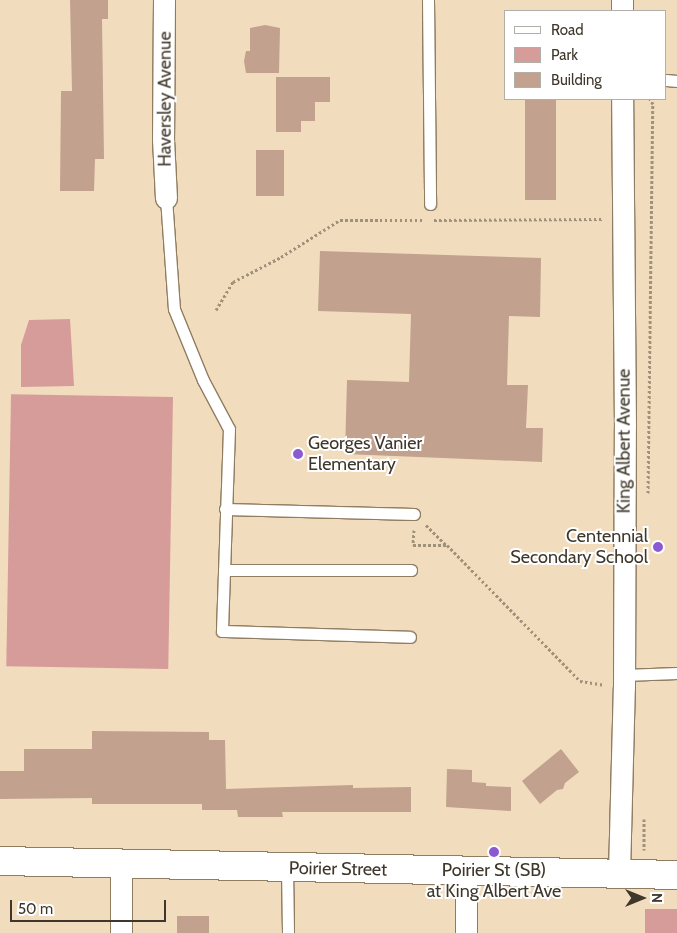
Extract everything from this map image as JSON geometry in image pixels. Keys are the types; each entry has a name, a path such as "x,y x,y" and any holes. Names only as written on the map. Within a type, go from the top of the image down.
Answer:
{"street":[{"name":"Haversley Avenue","path":"164,0 163,139 166,198"},
{"name":"King Albert Avenue","path":"619,873 624,675 625,416 622,100"},
{"name":"Poirier Street","path":"0,861 677,875"},
{"path":"120,864 120,933"},
{"path":"466,872 466,933"}],"lane":[{"path":"428,0 430,204"},
{"path":"166,198 174,309 203,380 228,429 222,631 410,636"},
{"path":"225,509 414,514"},
{"path":"224,570 412,570"},
{"path":"624,675 677,673"},
{"path":"287,868 288,933"}],"path":[{"path":"648,495 653,112 653,104 651,100"},
{"path":"216,310 233,282 281,257 340,220 606,219"},
{"path":"414,514 413,545 447,546"},
{"path":"414,514 580,681 586,683"},
{"path":"644,811 643,850 652,850"}],"green space":[{"path":"70,319 74,386 21,387 21,345 29,320"},
{"path":"11,394 173,397 168,669 6,666"},
{"path":"645,909 677,909 677,933 645,933"}],"building":[{"path":"70,0 108,0 108,19 102,19 104,159 95,159 94,191 60,191 61,91 72,91"},
{"path":"265,25 280,28 279,73 246,73 244,61 246,51 250,51 250,28"},
{"path":"276,77 330,77 330,102 315,102 315,121 301,121 301,132 276,132"},
{"path":"525,100 556,100 556,200 525,200"},
{"path":"256,150 284,150 284,196 256,196"},
{"path":"320,251 541,258 540,317 509,316 507,385 528,385 526,428 543,428 542,462 345,454 347,380 409,382 411,314 318,311"},
{"path":"92,731 209,732 209,740 225,740 226,789 353,785 353,788 411,787 411,812 282,812 283,817 238,817 237,810 202,810 202,804 92,804 92,798 0,799 0,771 24,771 24,749 92,749"},
{"path":"561,749 579,772 565,783 563,789 557,790 540,804 522,781"},
{"path":"447,769 472,770 472,782 486,783 486,786 511,787 511,811 446,807"},
{"path":"177,916 209,916 209,933 177,933"}],"place":[{"name":"Georges Vanier Elementary","path":"298,454"},
{"name":"Centennial Secondary School","path":"658,547"},
{"name":"Poirier St (SB) at King Albert Ave","path":"494,852"}]}
